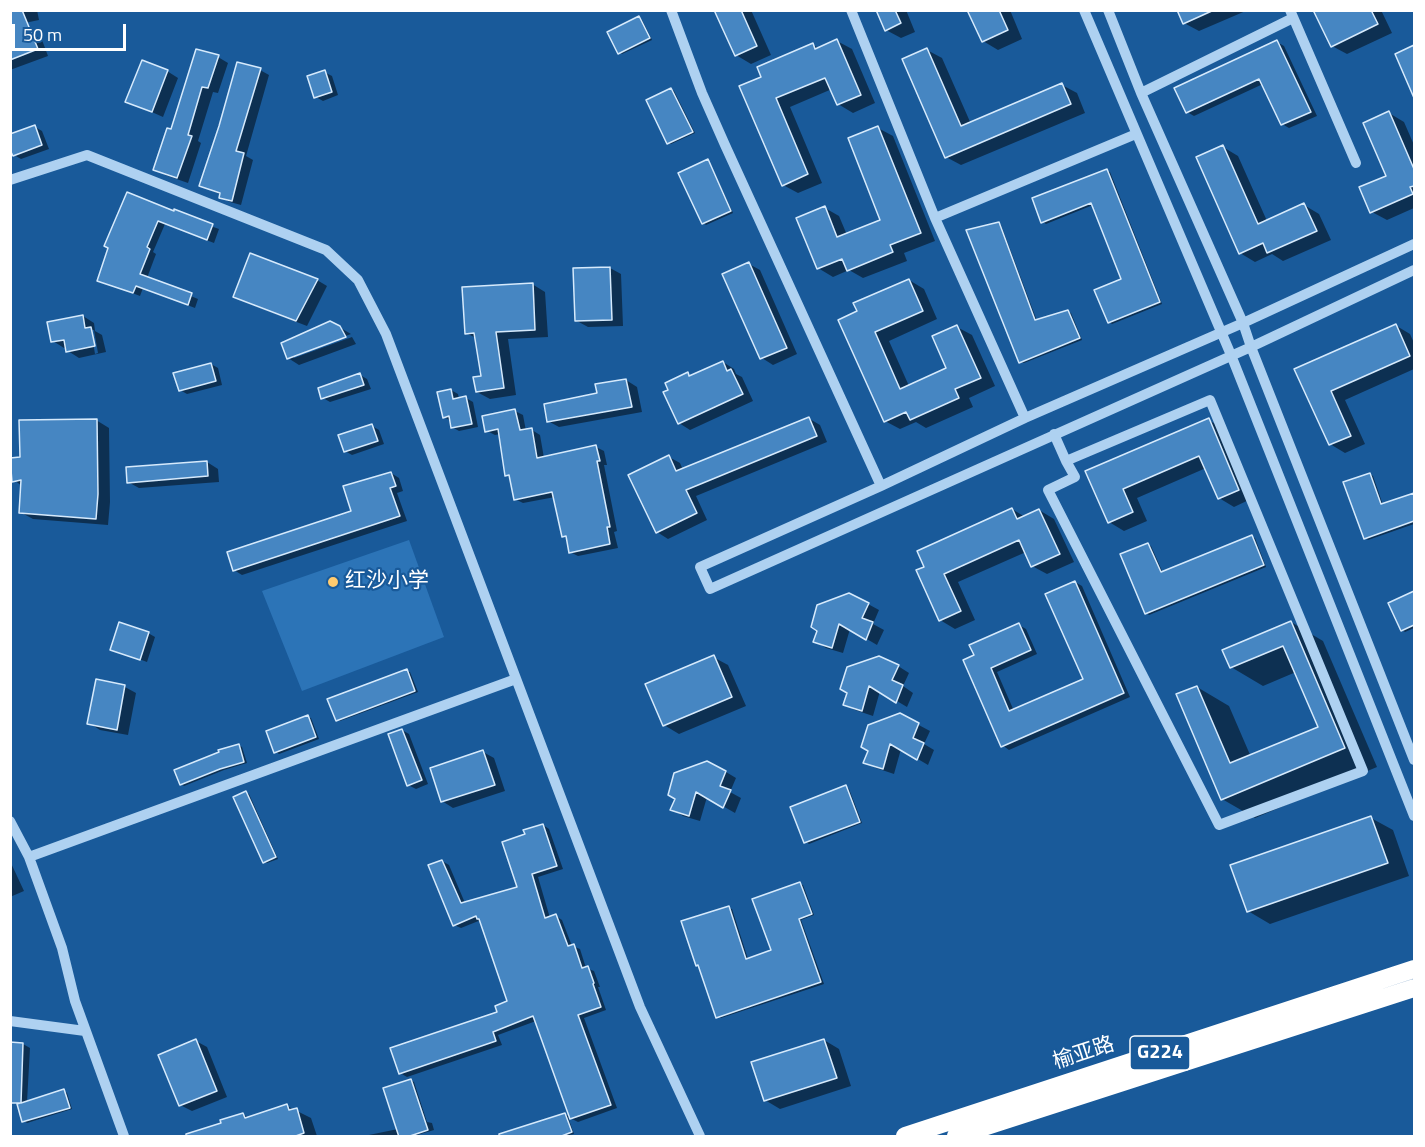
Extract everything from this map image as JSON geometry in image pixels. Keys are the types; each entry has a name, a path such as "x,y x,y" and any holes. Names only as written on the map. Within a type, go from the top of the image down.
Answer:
{"highway":[{"name":"榆亚路","path":"905,1137 1414,969"},
{"name":"榆亚路","path":"956,1137 1414,988"}],"street":[{"path":"671,10 702,93 881,486"},
{"path":"851,10 935,218 1024,418"},
{"path":"1084,10 1231,356 1414,816"},
{"path":"1108,10 1141,93 1243,323 1414,760"},
{"path":"1141,93 1292,14 1356,163"},
{"path":"935,218 1136,134"},
{"path":"11,177 87,155 326,250 358,280 386,334 640,1007 700,1137"},
{"path":"1414,244 1221,333 1024,418 881,486 700,567 710,589 1251,347 1414,270"},
{"path":"1054,434 1066,462 1075,477 1048,490 1219,825 1363,771 1210,400 1066,462"},
{"path":"29,857 516,679"},
{"path":"10,821 29,857 62,948 75,1000 124,1137"},
{"path":"10,1021 86,1031"}],"shaded area":[{"path":"409,540 444,637 302,691 262,591"}],"building":[{"path":"10,10 22,10 38,49 10,60"},
{"path":"714,10 741,10 757,46 735,56"},
{"path":"876,10 895,10 901,23 885,31"},
{"path":"967,10 999,10 1008,30 982,42"},
{"path":"1177,10 1214,10 1183,24"},
{"path":"1313,10 1371,10 1378,24 1331,47"},
{"path":"639,16 650,38 618,54 607,32"},
{"path":"837,39 861,95 837,105 825,78 776,98 808,174 782,186 739,86 761,77 757,67 813,43 815,49"},
{"path":"1277,40 1311,112 1281,125 1259,79 1186,113 1174,88"},
{"path":"1414,45 1414,98 1395,54"},
{"path":"927,48 961,126 1062,83 1071,104 945,158 902,59"},
{"path":"196,49 219,55 208,88 202,87 188,135 192,136 177,178 153,170 167,128 171,129"},
{"path":"142,60 168,70 152,112 125,102"},
{"path":"237,62 261,68 236,151 244,153 232,201 219,198 220,193 199,186"},
{"path":"325,70 332,92 314,98 307,76"},
{"path":"671,88 693,132 667,144 646,100"},
{"path":"1389,111 1414,169 1414,186 1410,187 1413,194 1370,213 1359,187 1386,176 1363,123"},
{"path":"35,125 42,145 13,156 10,150 10,134"},
{"path":"878,126 921,233 890,245 893,252 847,271 842,259 817,269 796,218 825,206 837,237 880,220 848,138"},
{"path":"1223,145 1258,224 1304,203 1317,231 1267,253 1263,243 1239,254 1196,157"},
{"path":"708,159 731,211 702,224 678,173"},
{"path":"1107,169 1160,302 1108,323 1094,290 1121,279 1091,203 1041,223 1032,198"},
{"path":"127,192 213,224 207,240 158,221 147,247 150,249 140,274 192,293 188,305 136,286 133,293 97,281 108,248 104,246"},
{"path":"999,222 1035,320 1068,310 1080,338 1019,363 966,230"},
{"path":"250,253 318,279 296,321 233,297"},
{"path":"749,262 787,348 760,359 722,274"},
{"path":"610,267 612,320 575,321 573,268"},
{"path":"909,279 923,311 875,332 900,389 946,368 932,336 957,325 981,378 955,389 959,398 910,420 906,412 884,422 838,320 857,311 853,303"},
{"path":"533,283 535,330 496,332 504,388 476,392 473,377 481,376 474,333 465,334 462,287"},
{"path":"83,315 85,328 91,327 95,346 66,352 64,340 51,342 47,322"},
{"path":"330,321 340,326 346,337 287,359 281,343"},
{"path":"1396,324 1410,356 1331,391 1351,436 1329,445 1294,369"},
{"path":"723,361 727,371 731,369 743,394 678,424 663,392 668,390 665,383 688,372 689,376"},
{"path":"211,363 216,381 179,391 173,373"},
{"path":"360,373 364,385 321,399 318,388"},
{"path":"626,379 632,407 547,422 544,404 597,393 595,384"},
{"path":"451,389 453,399 466,396 472,424 451,428 449,416 443,418 437,392"},
{"path":"515,409 520,430 532,428 537,458 596,445 610,527 607,527 610,544 569,553 566,536 562,537 552,492 514,500 509,475 505,476 498,429 485,432 482,416"},
{"path":"809,417 817,436 686,490 697,513 656,533 628,475 669,455 676,471"},
{"path":"1209,418 1239,490 1218,499 1199,456 1123,489 1133,512 1108,523 1085,471"},
{"path":"97,419 96,519 19,513 21,480 12,482 10,458 20,457 19,420"},
{"path":"372,424 378,441 344,452 338,435"},
{"path":"207,461 208,476 127,483 126,467"},
{"path":"391,472 396,486 390,488 400,516 233,571 227,552 351,511 343,486"},
{"path":"1370,473 1381,504 1414,493 1414,521 1364,539 1343,482"},
{"path":"1012,508 1017,519 1039,509 1060,554 1031,567 1019,540 944,574 961,611 939,621 916,570 924,567 917,551"},
{"path":"1252,535 1264,565 1145,614 1120,554 1148,543 1161,572"},
{"path":"1075,581 1124,693 1001,747 963,660 974,655 969,645 1019,623 1031,650 991,668 1009,711 1083,679 1045,594"},
{"path":"1414,591 1414,625 1401,631 1388,603"},
{"path":"849,593 869,603 862,618 873,622 866,640 839,624 832,648 813,642 817,631 811,627 817,605"},
{"path":"1291,621 1345,748 1221,800 1176,694 1197,686 1230,763 1318,727 1283,646 1230,668 1222,650"},
{"path":"119,622 149,632 140,660 110,650"},
{"path":"714,655 732,697 663,726 645,684"},
{"path":"879,656 899,665 892,680 903,685 896,703 869,686 862,711 843,705 847,693 840,689 847,667"},
{"path":"407,669 415,691 336,721 327,699"},
{"path":"96,679 125,685 117,730 87,724"},
{"path":"900,713 919,723 913,738 924,743 917,760 890,744 883,769 863,763 868,751 861,747 868,725"},
{"path":"308,715 316,737 274,753 266,731"},
{"path":"402,729 422,780 407,786 388,734"},
{"path":"239,744 244,762 180,785 174,770 219,752 218,750"},
{"path":"483,750 495,785 441,802 430,768"},
{"path":"707,761 726,771 720,786 731,790 723,808 696,792 689,816 670,810 675,799 668,795 674,773"},
{"path":"846,785 860,822 804,843 790,807"},
{"path":"246,791 276,857 263,863 233,797"},
{"path":"1371,816 1388,863 1247,912 1230,865"},
{"path":"543,824 557,866 532,874 545,918 556,914 568,946 574,944 582,968 588,966 594,983 601,1007 578,1015 611,1105 570,1119 533,1016 493,1032 496,1041 399,1074 390,1048 497,1012 495,1006 507,1001 479,919 476,916 453,926 428,865 442,860 461,903 517,887 502,842 525,834 523,830"},
{"path":"800,882 812,914 799,919 821,982 716,1018 681,921 729,906 746,959 771,950 752,899"},
{"path":"196,1039 217,1091 179,1106 158,1055"},
{"path":"824,1039 837,1078 764,1101 751,1062"},
{"path":"10,1042 23,1043 21,1103 64,1089 70,1108 22,1122 17,1104 20,1103 10,1103"},
{"path":"411,1079 428,1130 407,1137 399,1137 383,1088"},
{"path":"287,1104 289,1110 297,1108 304,1133 293,1137 186,1137 186,1134 221,1123 220,1120 243,1113 245,1118"},
{"path":"565,1113 572,1132 559,1137 499,1137 499,1134"}],"place":[{"name":"红沙小学","path":"333,582"}]}
